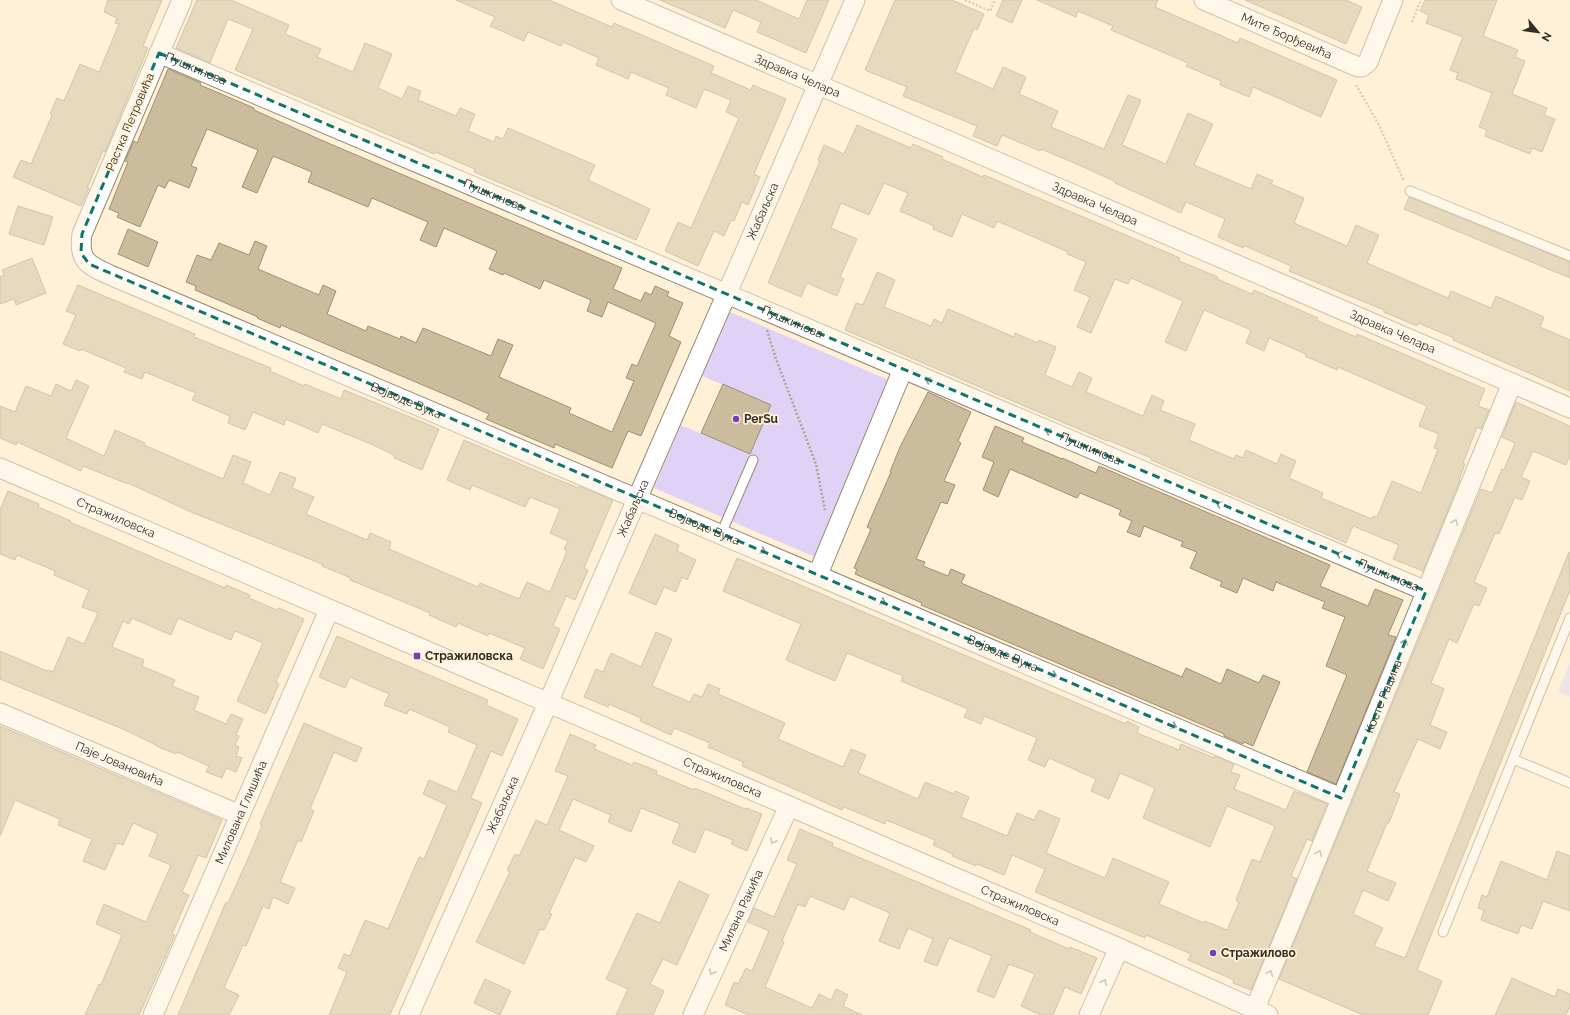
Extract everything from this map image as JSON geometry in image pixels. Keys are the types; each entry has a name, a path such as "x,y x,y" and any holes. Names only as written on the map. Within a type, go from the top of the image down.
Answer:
{"street":[{"name":"Растка Петровића","path":"80,245 82,234 182,0"},
{"name":"Здравка Челара","path":"621,0 1570,408"},
{"name":"Жабаљска","path":"409,1015 548,703 855,0"},
{"name":"Мите Ђорђевића","path":"1204,0 1354,66 1362,67 1368,62 1393,0"},
{"name":"Пушкинова","path":"159,53 1426,591"},
{"name":"Војводе Вука","path":"80,245 81,253 84,258 95,268 637,499 818,574 1341,798"},
{"path":"818,574 903,370"},
{"name":"Косте Рацина","path":"1262,1012 1341,798 1512,383"},
{"name":"Стражиловска","path":"1,472 789,806 1262,1012"},
{"name":"Милована Глишића","path":"153,1015 329,610"},
{"name":"Паје Јовановића","path":"0,713 240,815"},
{"name":"Милана Ракића","path":"693,1015 789,806"},
{"path":"1089,1015 1118,948"}],"lane":[{"path":"1410,191 1570,256"},
{"path":"721,534 753,460"},
{"path":"1443,932 1570,618"},
{"path":"1513,759 1570,783"}],"path":[{"path":"965,0 990,11 995,0"},
{"path":"1412,22 1421,0"},
{"path":"1353,83 1359,88 1379,125 1399,171 1410,191"},
{"path":"757,307 765,321 776,359 816,464 826,513"}],"highlighted area":[{"path":"159,53 1426,591 1341,798 89,264 81,253 82,234"}],"shaded area":[{"path":"730,312 891,381 815,557 654,488 681,425 750,454 771,405 702,376"},
{"path":"1570,663 1570,697 1558,692"}],"building":[{"path":"108,0 162,0 143,46 148,48 105,152 103,151 87,188 89,188 81,206 13,177 21,160 31,164 52,115 50,114 57,98 64,101 80,64 99,72 119,24 115,23 117,18 104,12"},
{"path":"197,0 231,0 289,25 285,34 321,49 317,57 353,72 365,43 392,54 378,88 402,99 408,86 421,91 418,100 456,116 460,108 475,114 468,131 494,142 496,136 503,139 508,128 595,165 588,180 650,209 636,240 474,172 475,169 435,152 434,154 235,70 253,29 228,19 210,63 176,48"},
{"path":"456,0 549,0 612,27 614,23 714,66 711,73 751,90 753,85 786,99 754,174 760,177 748,205 742,202 734,221 731,220 724,236 714,231 698,266 665,251 678,222 691,228 739,118 726,112 731,100 704,89 696,108 666,95 669,88 631,72 628,79 596,65 599,58 563,42 561,46 528,32 524,41 490,26 495,17"},
{"path":"660,0 756,0 799,19 807,0 829,0 806,53 757,32 761,22 733,10 725,28"},
{"path":"895,0 952,0 984,14 977,30 974,28 955,72 993,89 1003,67 1026,77 1019,94 1058,111 1051,127 1104,149 1128,95 1141,100 1122,145 1166,164 1188,113 1213,124 1194,165 1251,189 1257,174 1273,181 1271,184 1304,198 1294,223 1347,246 1356,225 1379,235 1367,263 1448,298 1451,291 1491,308 1496,296 1544,317 1540,327 1570,340 1570,391 1453,340 1454,338 1418,323 1417,326 1384,312 1384,310 1289,271 1291,266 1245,246 1243,248 1218,237 1225,219 1186,202 1181,213 1079,165 1002,135 997,146 973,136 977,126 903,96 907,87 865,70"},
{"path":"1003,0 1022,0 1012,23 996,16"},
{"path":"1037,0 1158,0 1155,7 1238,43 1240,38 1337,80 1321,117 1253,87 1249,97 1220,85 1221,81 1186,66 1188,63 1111,30 1113,26 1078,11 1076,17"},
{"path":"1245,0 1346,0 1362,7 1346,44"},
{"path":"1425,0 1497,0 1483,36 1518,50 1515,57 1525,61 1512,94 1547,108 1544,115 1555,119 1542,152 1532,148 1530,154 1485,136 1487,130 1479,127 1492,93 1456,79 1458,73 1450,70 1463,37 1426,23 1429,15 1420,11"},
{"path":"168,69 321,140 622,268 613,289 641,301 645,292 651,295 655,286 669,292 667,296 683,303 669,336 681,342 641,436 628,431 612,468 555,444 554,448 486,419 489,414 458,400 281,325 280,328 195,290 196,286 186,282 197,255 211,260 219,243 249,255 255,241 267,246 258,269 319,295 323,285 336,291 327,314 366,331 368,326 400,339 401,336 416,343 423,328 491,356 498,339 513,345 499,377 571,408 569,413 612,432 634,381 626,378 632,364 637,366 656,323 608,302 602,317 587,311 591,300 544,280 540,289 504,273 503,275 489,269 497,251 444,228 436,247 420,240 428,222 372,198 368,207 308,182 312,172 273,156 257,193 242,187 258,150 207,129 191,166 197,168 189,188 169,180 165,188 158,185 140,227 117,217 119,213 109,209 128,162 125,161 134,141 137,143"},
{"path":"857,125 911,148 913,144 943,157 942,159 983,177 984,175 1180,258 1179,261 1218,277 1217,279 1252,294 1254,290 1318,318 1316,320 1356,337 1357,334 1485,389 1478,406 1489,410 1481,429 1477,427 1463,463 1465,464 1460,480 1423,571 1393,559 1399,545 1353,526 1346,543 1151,460 1151,458 1108,440 1107,441 845,330 856,303 863,305 877,272 895,280 884,307 931,326 934,319 942,323 948,309 1014,337 1015,333 1038,343 1039,340 1056,347 1045,375 1072,387 1079,372 1092,378 1086,392 1143,416 1152,395 1164,401 1160,410 1195,424 1189,440 1234,459 1236,455 1243,458 1246,450 1277,464 1281,454 1296,461 1289,478 1323,493 1321,498 1372,519 1373,516 1377,517 1392,481 1421,493 1438,449 1434,448 1439,434 1419,426 1427,406 1338,367 1337,370 1305,356 1306,354 1269,338 1264,351 1246,343 1251,330 1204,310 1186,351 1165,342 1183,301 1131,278 1128,284 1115,279 1091,333 1077,327 1090,297 1074,290 1086,262 1067,254 1068,252 997,221 994,228 962,214 952,237 933,229 934,226 900,211 908,193 884,183 869,215 841,203 831,228 857,239 840,277 844,279 837,296 807,283 801,297 768,283 820,161 818,160 824,145 844,154"},
{"path":"1409,197 1570,262 1570,278 1404,209"},
{"path":"18,206 53,217 44,245 9,234"},
{"path":"128,229 158,242 148,267 118,254"},
{"path":"32,258 46,293 16,305 14,299 0,304 0,277 4,275 2,270"},
{"path":"78,285 195,334 194,337 271,368 270,371 304,386 305,384 341,399 344,390 439,429 422,470 394,458 394,455 371,444 322,424 318,433 286,419 284,425 253,412 245,430 228,423 230,416 192,400 196,393 145,372 142,379 124,372 126,368 81,349 80,351 63,344 76,315 66,311"},
{"path":"76,380 89,386 66,438 104,456 115,430 145,443 144,445 223,479 233,455 251,462 243,483 270,495 280,472 296,478 292,488 314,497 306,514 367,540 370,533 391,542 389,549 478,587 480,583 519,599 527,582 550,592 567,551 564,549 568,541 550,533 560,509 530,497 525,507 472,485 470,490 447,480 464,440 546,475 579,488 580,486 613,500 584,568 588,570 575,600 566,596 553,626 560,629 543,669 520,659 525,648 489,633 488,636 458,623 456,627 429,615 430,613 350,580 351,578 322,566 322,564 191,512 128,483 83,466 81,471 17,442 16,445 0,438 0,406 15,412 26,386 51,396 56,384 71,391"},
{"name":"PerSu","path":"723,384 771,405 750,454 701,433"},
{"path":"928,392 971,412 958,441 961,443 944,481 955,485 947,504 941,502 916,559 925,562 923,566 948,576 951,569 965,575 961,583 1182,677 1186,668 1221,684 1227,669 1259,683 1263,675 1280,682 1253,746 1244,742 1243,744 1224,736 1224,734 921,605 922,603 855,574 857,569 854,568 871,529 867,527 891,472 900,447"},
{"path":"1516,402 1570,426 1570,456 1566,465 1533,451 1521,477 1530,481 1522,500 1515,497 1499,534 1495,533 1474,582 1487,588 1479,606 1474,604 1457,643 1449,639 1431,683 1444,689 1430,725 1447,732 1440,749 1418,739 1394,792 1400,794 1389,823 1387,823 1367,871 1396,883 1388,901 1363,890 1353,914 1383,928 1374,946 1405,958 1569,552 1570,590 1417,970 1442,981 1428,1015 1363,1015 1279,979 1481,489 1492,493 1502,469 1504,470 1515,443 1502,437"},
{"path":"995,426 1024,438 1022,442 1062,459 1096,473 1099,466 1330,565 1320,586 1368,606 1375,589 1403,600 1388,635 1396,637 1336,784 1307,772 1347,675 1326,666 1345,617 1322,608 1325,602 1276,582 1273,591 1243,578 1237,593 1220,586 1222,582 1190,568 1197,552 1181,546 1183,542 1144,526 1140,537 1127,532 1132,521 1119,515 1121,510 1080,493 1077,498 1010,469 998,497 983,490 994,462 982,457"},
{"path":"8,491 39,504 38,507 71,521 70,522 225,588 226,585 250,595 249,598 277,610 279,608 304,619 276,682 279,684 266,714 237,701 263,643 235,631 231,640 178,618 171,635 132,618 129,624 123,621 112,647 144,660 142,666 175,680 172,686 199,697 194,710 226,724 231,714 243,719 236,735 239,736 235,745 239,747 236,756 242,758 236,772 226,768 222,778 206,772 209,766 177,752 176,754 156,746 125,730 0,679 0,651 47,671 53,672 68,637 84,644 98,613 82,607 89,590 54,575 55,571 17,555 15,560 0,554 0,510"},
{"path":"655,534 679,545 677,551 696,560 687,580 682,577 676,592 664,587 656,605 629,593"},
{"path":"737,558 1126,724 1127,721 1139,727 1137,733 1179,750 1181,744 1214,758 1215,756 1234,764 1231,772 1240,775 1234,789 1286,810 1294,791 1327,804 1312,841 1307,839 1291,876 1297,879 1251,990 1233,983 1234,980 1188,960 1191,954 1146,935 1145,938 1035,892 1045,869 1012,855 1004,875 977,864 976,866 952,856 953,854 933,845 935,840 886,820 885,824 844,807 842,810 742,766 743,762 708,747 710,743 674,728 671,735 640,721 641,718 609,704 608,707 584,697 596,669 603,672 611,653 641,667 656,632 672,639 652,686 690,702 694,694 702,697 708,684 720,689 718,694 785,723 778,739 843,767 851,749 866,755 858,773 918,799 925,782 954,794 955,791 969,797 961,817 1007,836 1017,813 1034,820 1039,810 1060,819 1046,853 1105,878 1113,858 1169,882 1159,904 1204,923 1205,921 1227,930 1239,902 1236,900 1252,859 1260,862 1275,826 1227,806 1210,847 1143,818 1155,788 1120,773 1109,799 1091,791 1096,779 1049,758 1045,767 1028,760 1037,738 984,716 981,724 964,717 968,709 901,681 903,676 847,653 835,681 786,660 801,624 723,591"},
{"path":"337,636 488,700 486,705 518,719 502,756 491,751 471,798 482,803 390,1015 329,1015 347,972 338,968 344,954 350,956 365,920 388,929 419,857 424,859 447,805 423,794 429,780 457,792 477,745 448,732 450,727 409,709 407,714 384,705 389,694 350,677 345,688 319,677"},
{"path":"304,723 362,748 356,762 334,752 310,809 314,811 301,842 298,840 280,882 295,888 288,904 273,897 269,909 263,906 246,946 243,945 224,988 239,995 229,1015 178,1015 226,902 228,903 250,854 262,825 260,824"},
{"path":"0,726 222,820 206,858 198,855 182,892 189,895 172,934 175,935 139,1015 85,1015 99,984 101,985 122,935 96,924 104,904 146,922 171,865 149,856 158,834 133,823 123,845 117,843 105,870 83,861 92,839 58,825 60,819 15,800 0,836"},
{"path":"570,734 596,745 594,749 632,765 634,762 657,771 656,774 694,790 695,788 745,809 746,808 762,814 747,851 731,844 733,840 705,829 695,853 672,843 680,824 641,808 631,832 608,822 611,815 573,799 559,830 594,846 586,862 575,857 549,913 552,914 544,930 540,929 524,964 476,942 510,872 507,870 515,854 519,856 536,820 547,825 568,776 555,771"},
{"path":"800,829 833,843 832,846 1031,930 1030,932 1069,949 1070,947 1097,958 1081,994 1065,987 1053,1015 1041,1015 1021,1006 1035,974 1009,964 994,998 977,991 992,956 949,938 937,966 924,961 933,939 908,928 899,949 879,941 890,913 850,896 844,910 810,896 805,907 798,904 765,987 812,1008 819,994 831,1000 836,989 848,995 843,1006 862,1015 749,1015 725,1005 734,982 738,984 746,968 752,971 769,931 748,922 754,908 774,917 797,864 787,860"},
{"path":"1557,851 1570,856 1570,911 1543,901 1532,929 1521,925 1518,934 1481,920 1484,910 1478,908 1482,895 1487,897 1501,861 1547,880"},
{"path":"679,881 709,895 677,965 663,959 650,984 664,991 653,1015 616,1015 628,989 606,979 637,913 660,923"},
{"path":"1512,978 1555,997 1558,989 1570,994 1570,1006 1566,1015 1495,1015"},
{"path":"485,979 511,991 500,1015 474,1003"}],"place":[{"name":"PerSu","path":"736,419"},
{"name":"Стражиловска","path":"417,656"},
{"name":"Стражилово","path":"1213,953"}]}
